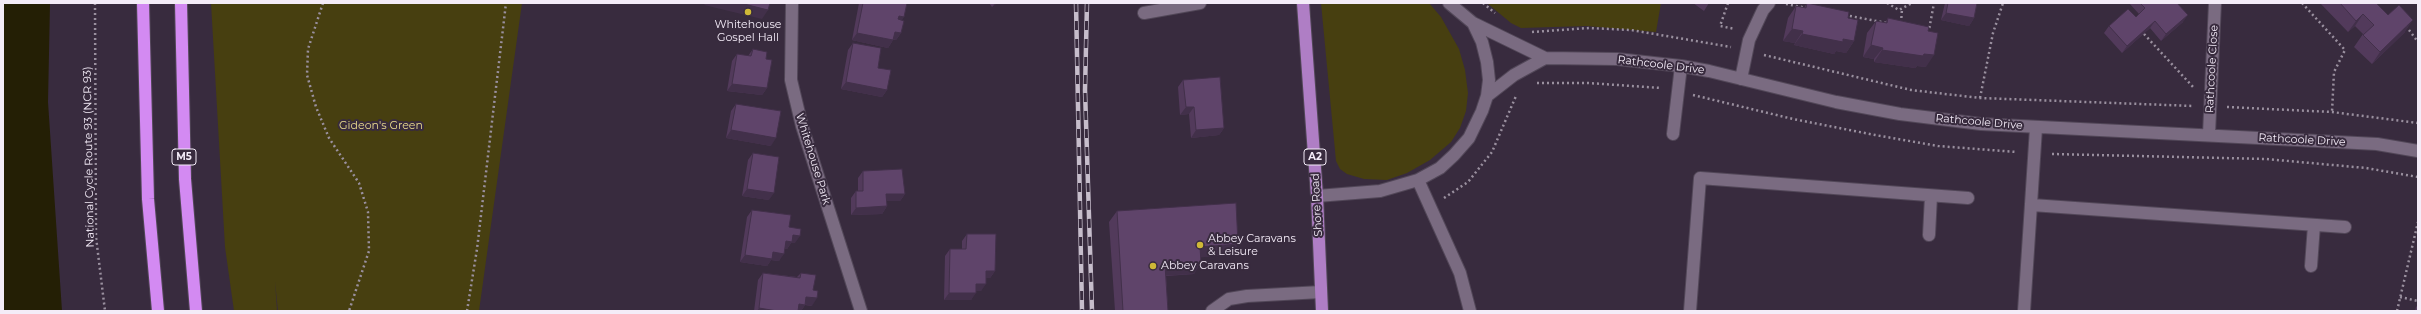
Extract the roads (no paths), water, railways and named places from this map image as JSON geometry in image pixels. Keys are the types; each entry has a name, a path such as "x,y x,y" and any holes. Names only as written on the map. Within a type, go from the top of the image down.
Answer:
{"highway":[{"path":"143,3 148,199 158,311"},
{"name":"M5","path":"181,3 185,179 196,311"}],"main road":[{"name":"Shore Road","path":"1303,3 1317,196 1322,311"}],"street":[{"name":"Whitehouse Park","path":"792,3 791,80 802,126 861,311"},
{"path":"1144,13 1200,3"},
{"name":"Rathcoole Drive","path":"1449,3 1473,23 1545,58 1617,59 1681,66 1836,102 1900,114 1981,124 2036,128 2209,134 2377,144 2418,151"},
{"path":"1741,79 1749,40 1763,10 1769,3"},
{"name":"Rathcoole Close","path":"2209,134 2209,98 2215,3"},
{"name":"Rathcoole Drive","path":"1317,196 1380,191 1418,180 1440,168 1454,155 1469,138 1482,111 1487,96 1487,62 1482,42 1473,23"},
{"name":"Rathcoole Drive","path":"1487,96 1514,75 1545,58"},
{"path":"1673,134 1681,66"},
{"path":"2024,311 2036,153 2036,128"},
{"path":"1690,311 1700,178 1968,198"},
{"path":"1418,180 1460,273 1470,311"},
{"path":"1928,235 1931,196"},
{"path":"2032,205 2345,227"},
{"path":"2311,266 2314,224"},
{"path":"1212,311 1229,299 1246,296 1321,292"}],"railway":[{"path":"1076,3 1082,311"},
{"path":"1087,3 1085,90 1092,311"}],"place":[{"name":"Whitehouse Gospel Hall","path":"748,12"},
{"name":"Abbey Caravans & Leisure","path":"1200,245"},
{"name":"Abbey Caravans","path":"1153,266"}],"park label":[{"name":"Gideon's Green","path":"381,126"}]}
